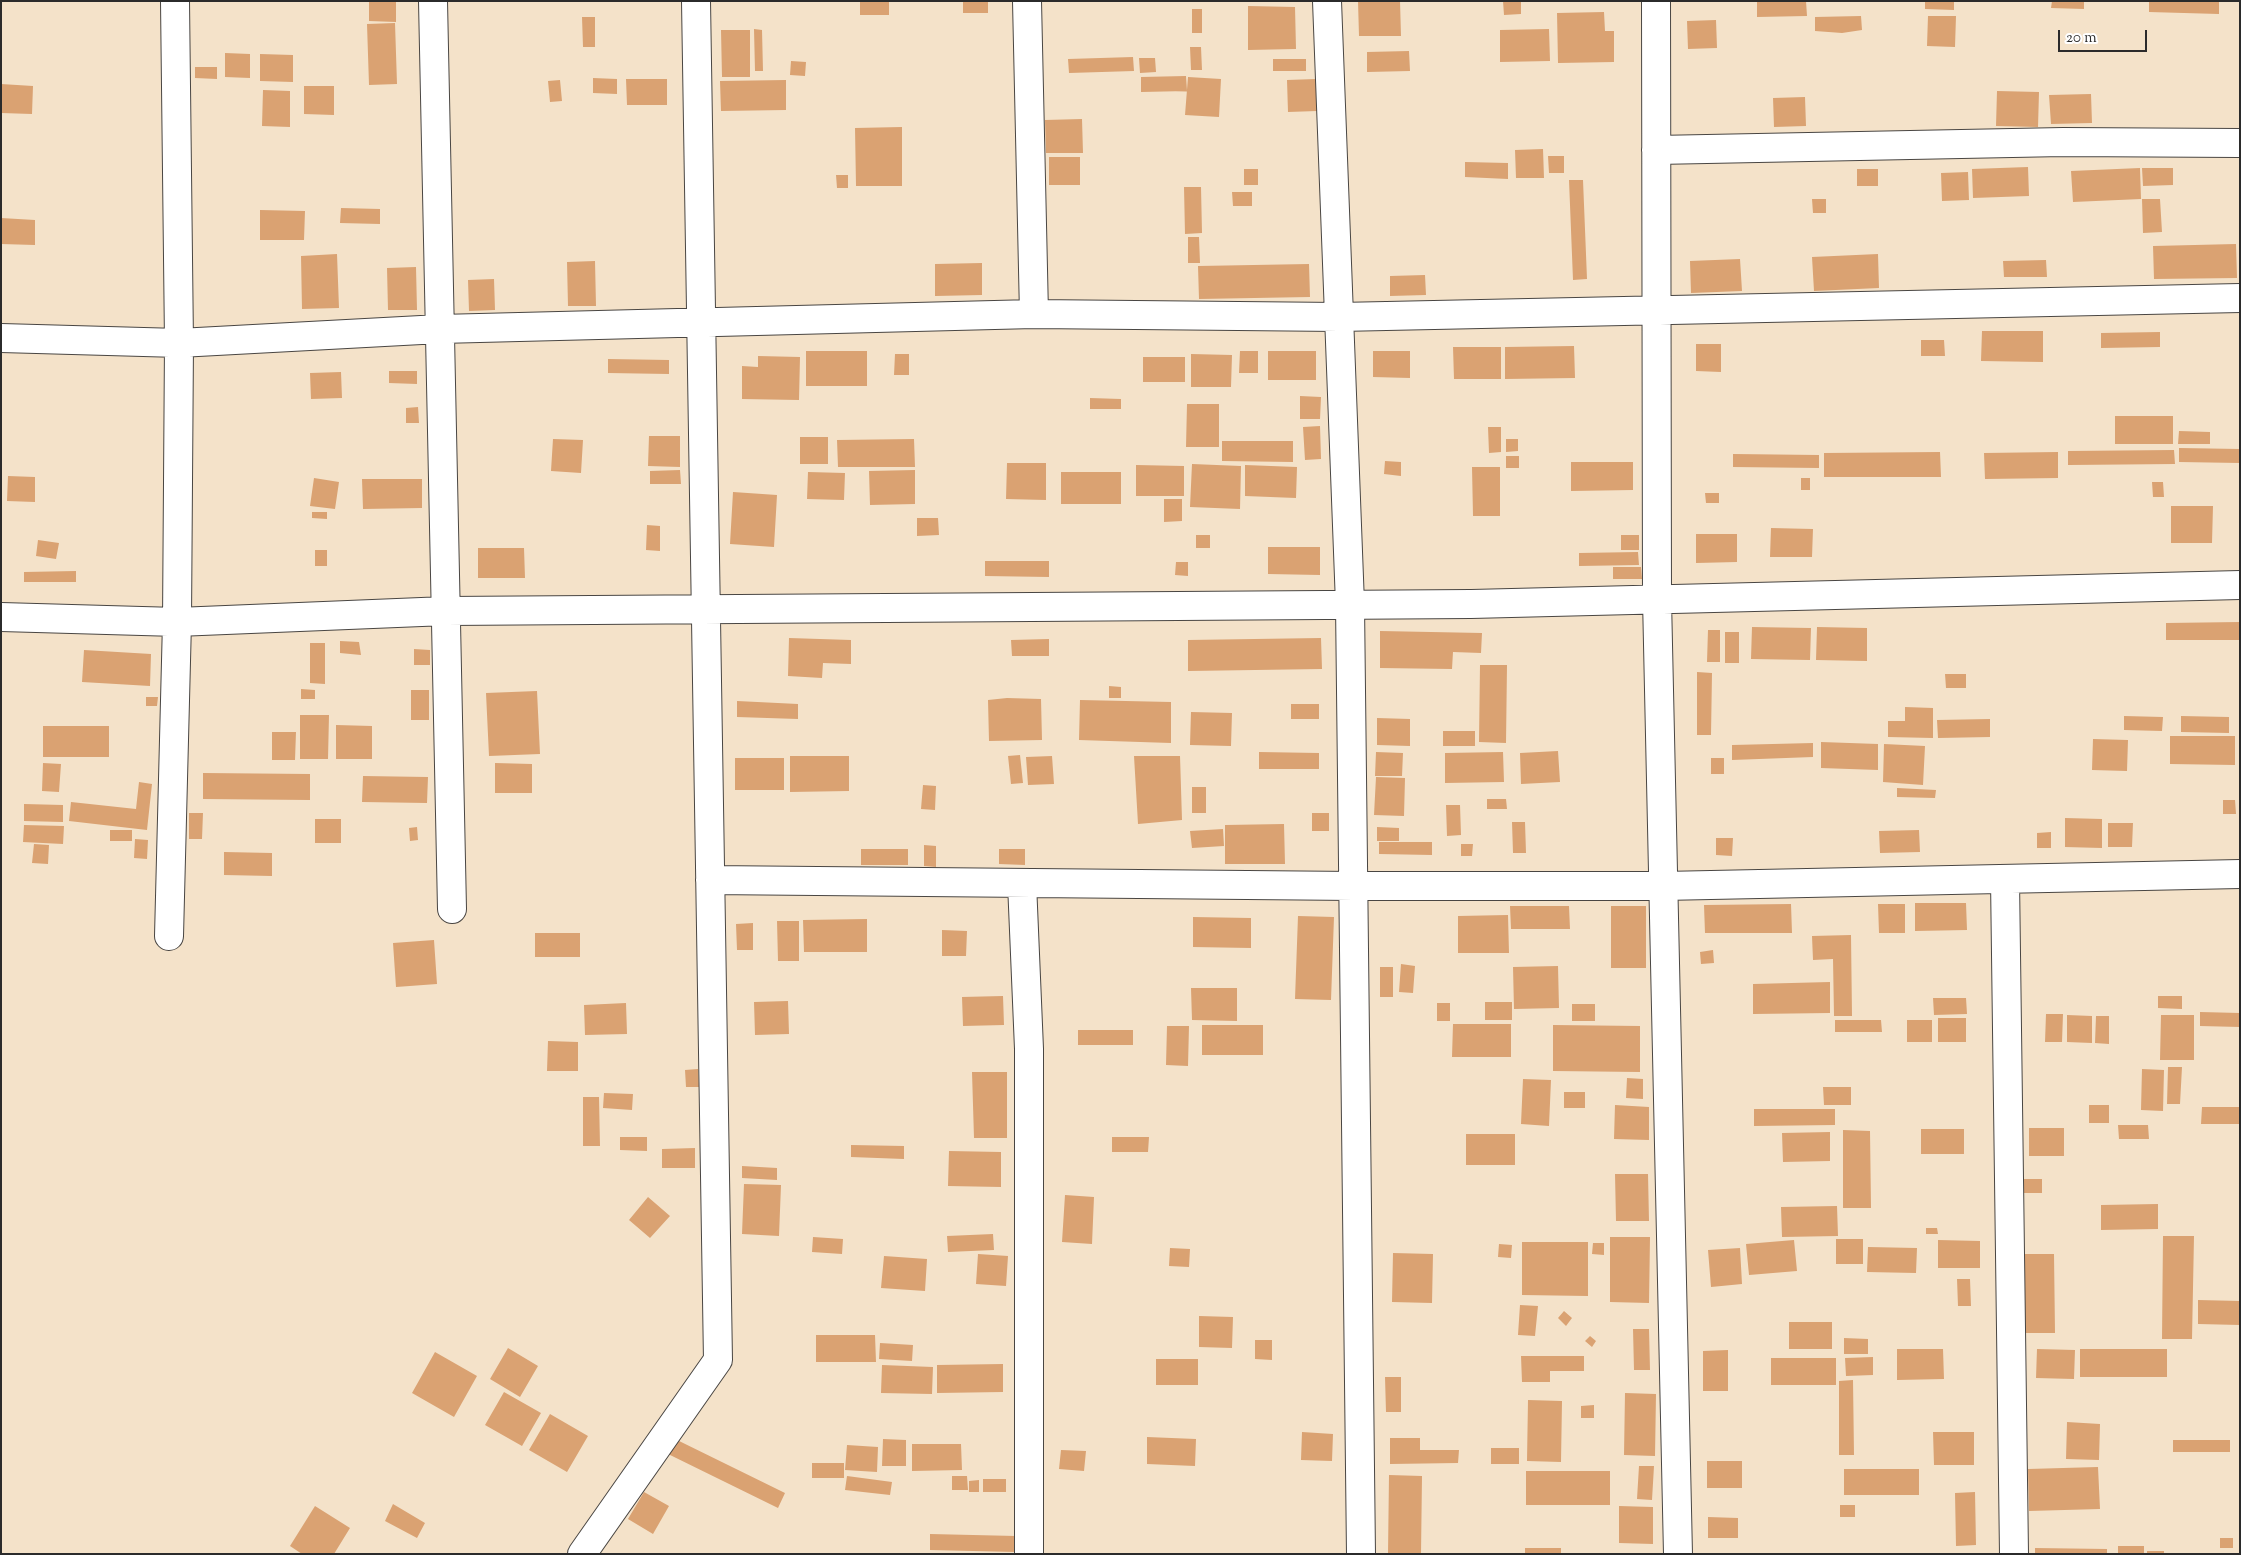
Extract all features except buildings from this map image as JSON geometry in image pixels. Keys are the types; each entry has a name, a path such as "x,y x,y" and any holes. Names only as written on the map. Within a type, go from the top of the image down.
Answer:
{"street":[{"path":"169,936 177,622 179,343 175,1"},
{"path":"433,1 452,909"},
{"path":"582,1554 718,1360 696,1"},
{"path":"1027,1 1034,314"},
{"path":"1327,1 1350,604 1361,1554"},
{"path":"1656,1 1658,599 1678,1554"},
{"path":"1656,150 2063,142 2240,143"},
{"path":"1,338 179,343 440,329 1034,314 1339,317 2240,298"},
{"path":"1,617 177,622 446,611 1350,604 1658,599 2240,585"},
{"path":"710,880 1354,886 1664,886 2240,874"},
{"path":"2005,879 2014,1554"},
{"path":"1022,883 1029,1049 1029,1554"}]}
